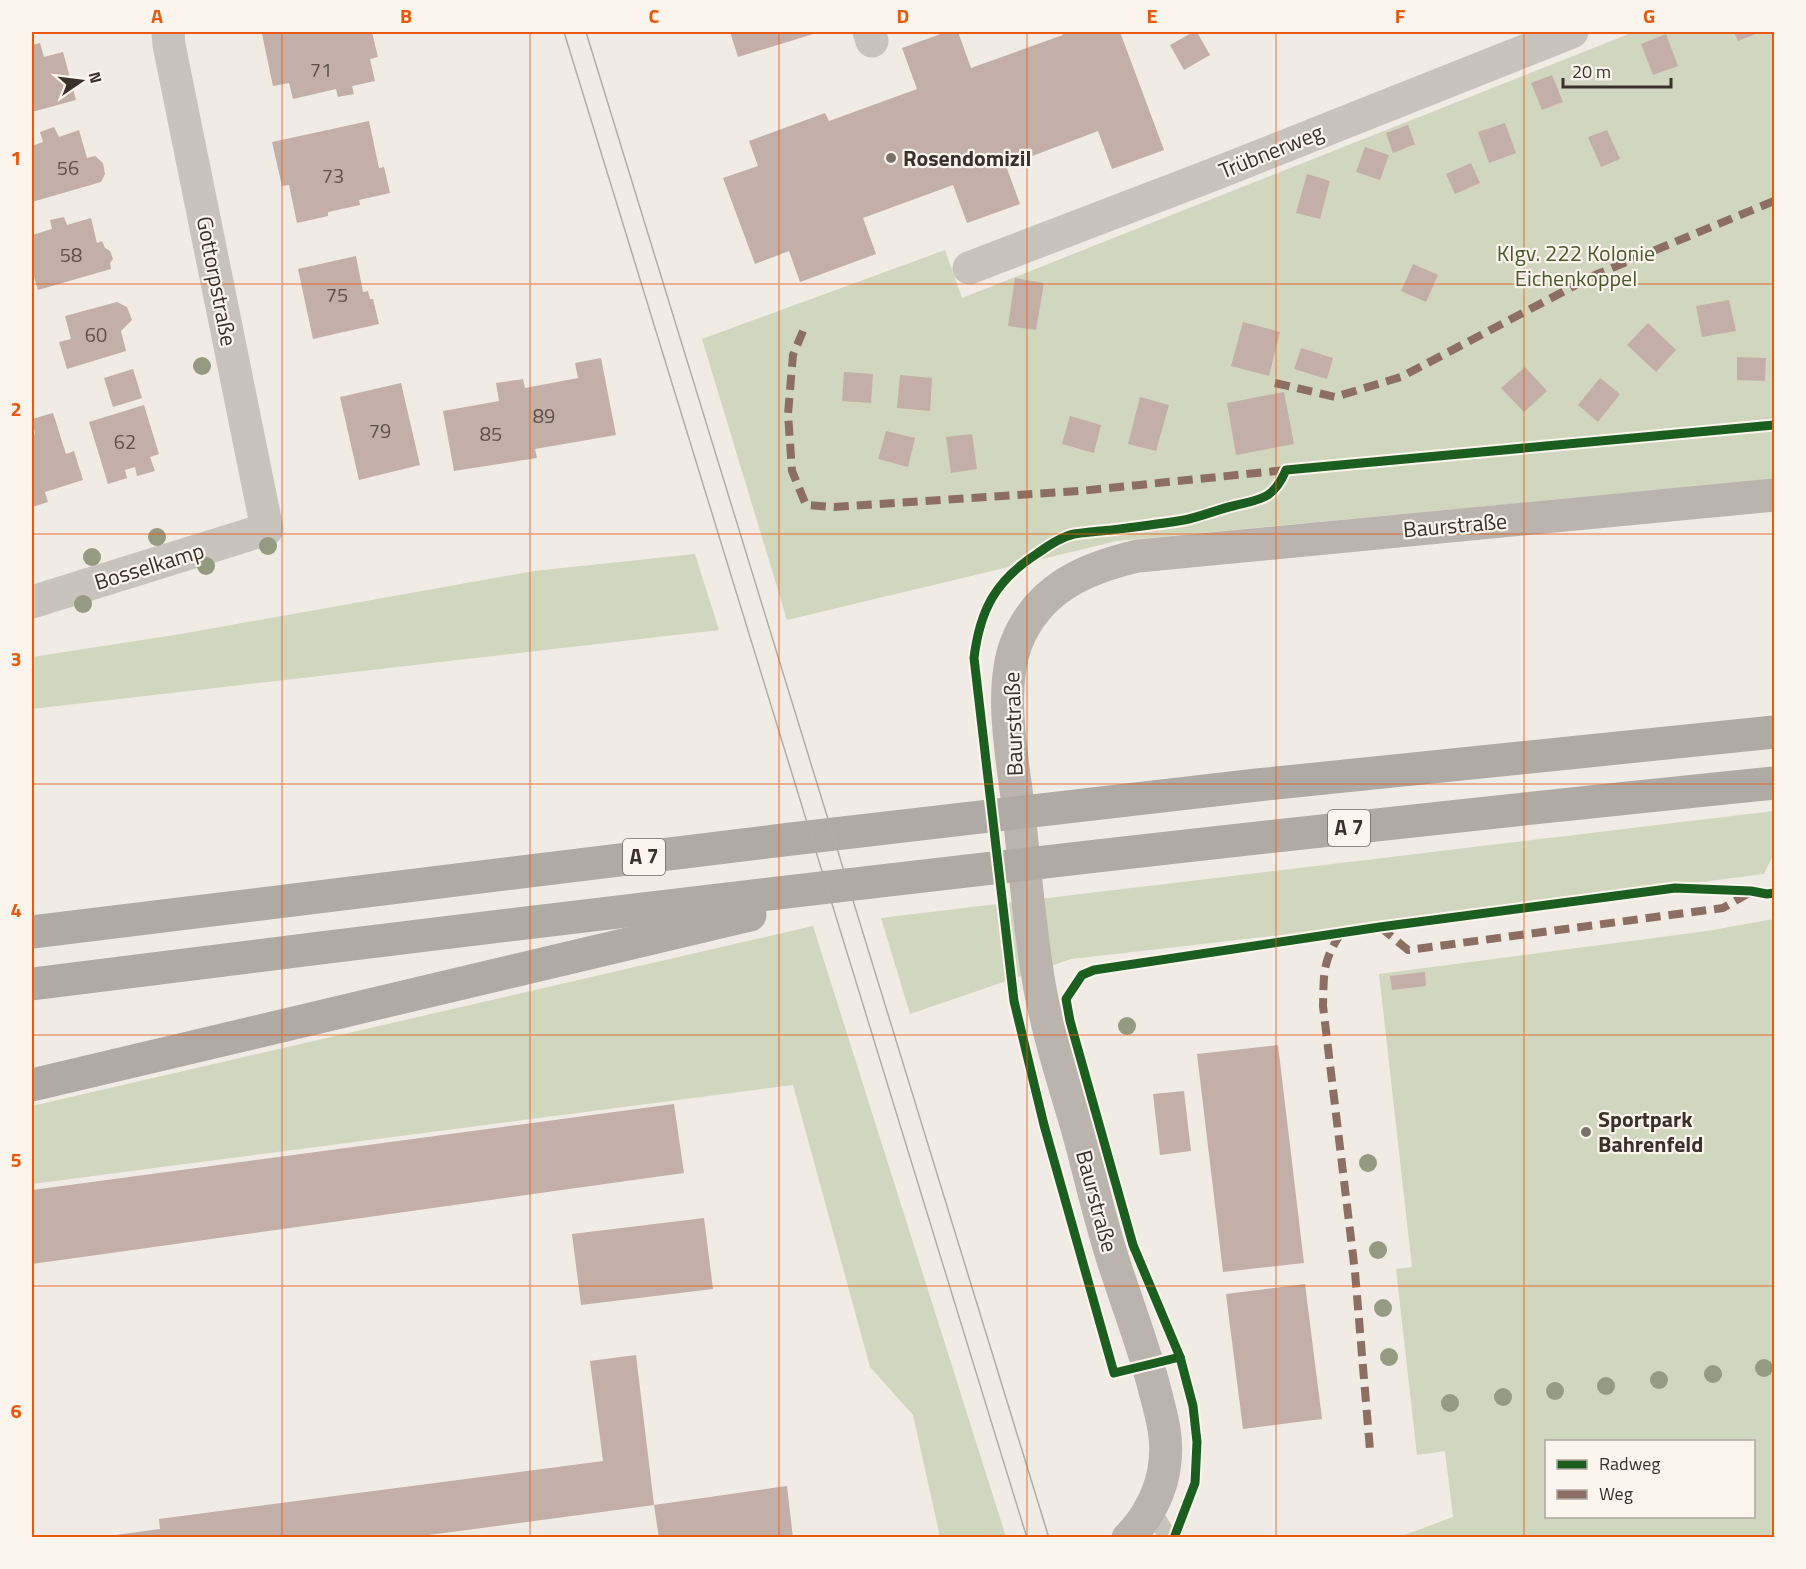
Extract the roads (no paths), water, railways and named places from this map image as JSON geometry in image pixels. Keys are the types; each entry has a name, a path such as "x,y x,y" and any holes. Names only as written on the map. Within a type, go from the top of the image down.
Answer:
{"highway":[{"name":"A 7","path":"32,932 1269,784 1774,732"},
{"name":"A 7","path":"32,984 924,875 1774,783"},
{"path":"32,1085 924,875"}],"main road":[{"name":"Baurstraße","path":"1128,1538 1151,1509 1162,1479 1165,1461 1164,1425 1140,1337 1116,1271 1052,1045 1040,989 1011,751 1008,699 1011,660 1017,640 1028,621 1054,590 1083,573 1138,556 1774,495"}],"street":[{"name":"Gottorpstraße","path":"168,32 267,530"},
{"name":"Trübnerweg","path":"969,268 1212,175 1572,32"},
{"name":"Bosselkamp","path":"32,602 267,530"}],"lane":[{"path":"1151,1509 1169,1538"}],"tram line":[{"path":"564,32 1027,1538"},
{"path":"586,32 1049,1538"}],"place":[{"name":"Rosendomizil","path":"891,158"},
{"name":"Sportpark Bahrenfeld","path":"1586,1132"}],"park label":[{"name":"Klgv. 222 Kolonie Eichenkoppel","path":"1576,266"}]}
